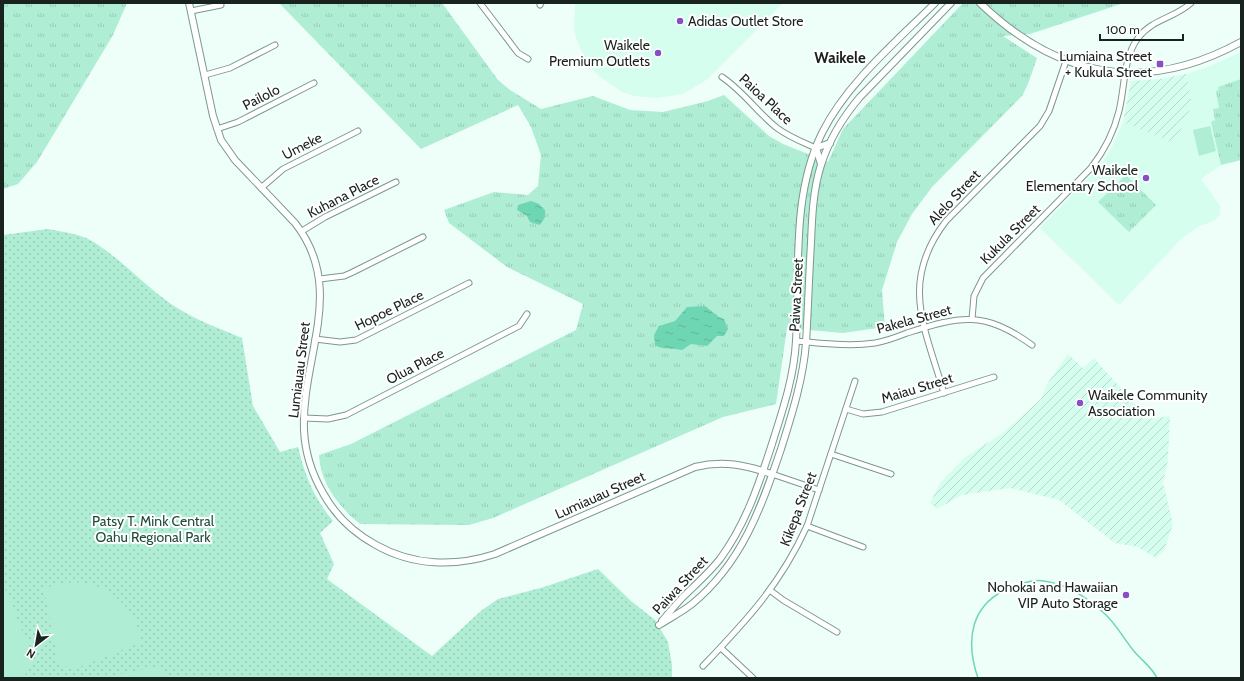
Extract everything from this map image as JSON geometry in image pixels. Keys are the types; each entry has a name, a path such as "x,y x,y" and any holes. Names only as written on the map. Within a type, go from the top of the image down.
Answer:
{"street":[{"name":"Lumiauau Street","path":"189,3 217,129 228,152 302,231 315,256 320,279 320,302 304,418 306,446 313,472 325,496 337,513 358,534 382,549 407,558 436,563 467,562 495,554 695,467 724,462 736,463 819,490"},
{"path":"480,3 518,53 528,59"},
{"name":"Paiwa Street","path":"935,3 849,91 831,116 816,148 806,179 801,216 796,341 790,388 763,471 752,503 729,546 707,574 683,597 659,625 691,605 730,563 757,517 798,394 806,342 813,207 821,164 830,143 848,111 860,97 951,3"},
{"path":"980,3 1006,26 1045,52 1066,61 1090,68 1126,72 1147,72 1181,66 1210,57 1241,42"},
{"name":"Kukula Street","path":"972,319 974,296 983,278 1091,168 1103,152 1116,125 1126,72 1132,50 1142,33 1156,22 1179,13 1191,3"},
{"path":"191,11 221,5"},
{"path":"205,75 230,68 275,45"},
{"name":"Alelo Street","path":"944,393 919,304 918,290 922,267 930,244 946,221 1040,126 1049,111 1066,61"},
{"name":"Paioa Place","path":"722,77 737,88 778,129 794,139 816,148"},
{"name":"Pailolo","path":"217,129 238,122 314,83"},
{"name":"Umeke","path":"261,188 283,169 358,131"},
{"path":"821,164 816,148 830,143"},
{"name":"Kuhana Place","path":"302,231 336,211 396,182"},
{"path":"320,279 344,276 423,237"},
{"name":"Hopoe Place","path":"315,339 340,342 356,340 469,283"},
{"name":"Olua Place","path":"304,418 328,419 346,414 519,326 527,314"},
{"name":"Pakela Street","path":"796,341 871,344 953,320 972,319 992,322 1007,328 1032,345"},
{"name":"Maiau Street","path":"846,409 871,414 994,377"},
{"name":"Kikepa Street","path":"703,666 758,608 788,564 807,526 856,381"},
{"path":"831,454 891,474"},
{"path":"807,526 863,546"},
{"path":"770,591 838,632"},
{"path":"721,648 753,678"}],"shaded area":[{"name":"Waikele Premium Outlets","path":"575,3 783,3 708,79 683,94 656,98 634,96 622,92 600,77 591,68 584,57 576,38 574,27"},
{"name":"Waikele Elementary School","path":"1241,52 1241,160 1221,165 1201,179 1220,206 1220,214 1215,220 1198,227 1182,238 1119,305 1040,228 1100,166 1112,147 1123,122 1175,143 1192,104 1186,74 1210,66"},
{"path":"1186,74 1192,104 1175,144 1123,122 1131,81 1159,79"},
{"path":"1068,354 1083,368 1094,358 1148,419 1170,416 1168,460 1163,483 1173,524 1164,551 1156,558 1138,547 1115,543 1059,500 1010,488 962,495 937,509 930,503 940,483 964,458 1001,434 1041,399 1047,384"}],"green space":[{"path":"3,3 127,3 113,35 37,162 18,184 3,189"},
{"path":"279,3 442,3 498,80 510,90 541,109 593,96 630,110 663,112 708,101 724,95 769,136 783,144 828,162 843,129 963,3 1124,3 1030,34 1003,36 1037,58 1028,84 1022,96 932,187 912,214 897,242 882,290 885,327 843,333 787,328 776,404 723,417 493,518 469,525 360,524 345,510 332,494 323,475 319,455 351,444 576,330 583,304 507,267 449,223 444,210 494,192 528,195 538,186 541,155 531,127 518,105 421,149"},
{"path":"1241,79 1241,160 1221,165 1211,122 1215,120 1213,109 1219,108 1216,91 1219,90 1218,87"},
{"path":"1210,126 1216,151 1199,156 1193,130"},
{"path":"1126,175 1156,205 1129,232 1098,202"},
{"name":"Patsy T. Mink Central Oahu Regional Park","path":"48,229 76,234 87,238 103,248 171,304 197,319 242,338 253,406 280,452 298,447 304,468 315,495 333,521 320,533 334,564 327,579 432,656 482,610 498,599 544,587 598,569 631,601 655,620 668,642 672,665 672,678 3,678 3,235"},
{"path":"73,582 98,587 109,592 118,599 127,608 133,618 139,629 142,642 72,670 58,662 44,589 53,585"},
{"path":"3,583 34,660 26,674 3,678"},
{"path":"159,666 165,678 102,678"}],"water":[{"path":"531,201 539,204 545,210 545,217 540,225 530,222 527,216 517,210 518,205"},
{"path":"705,306 724,319 728,329 724,336 717,336 707,346 691,344 682,350 658,347 655,345 654,335 659,326 675,321 687,307"}],"waterway":[{"path":"978,678 974,664 972,637 974,624 979,613 987,603 998,594 1012,587 1032,581 1061,585 1077,593 1099,608 1113,622 1133,650 1157,678"}],"place":[{"name":"Adidas Outlet Store","path":"680,21"},
{"name":"Waikele Premium Outlets","path":"658,53"},
{"name":"Lumiaina Street + Kukula Street","path":"1160,64"},
{"name":"Waikele Elementary School","path":"1146,178"},
{"name":"Waikele Community Association","path":"1080,403"},
{"name":"Nohokai and Hawaiian VIP Auto Storage","path":"1126,595"}],"district":[{"name":"Waikele","path":"840,58"}]}
